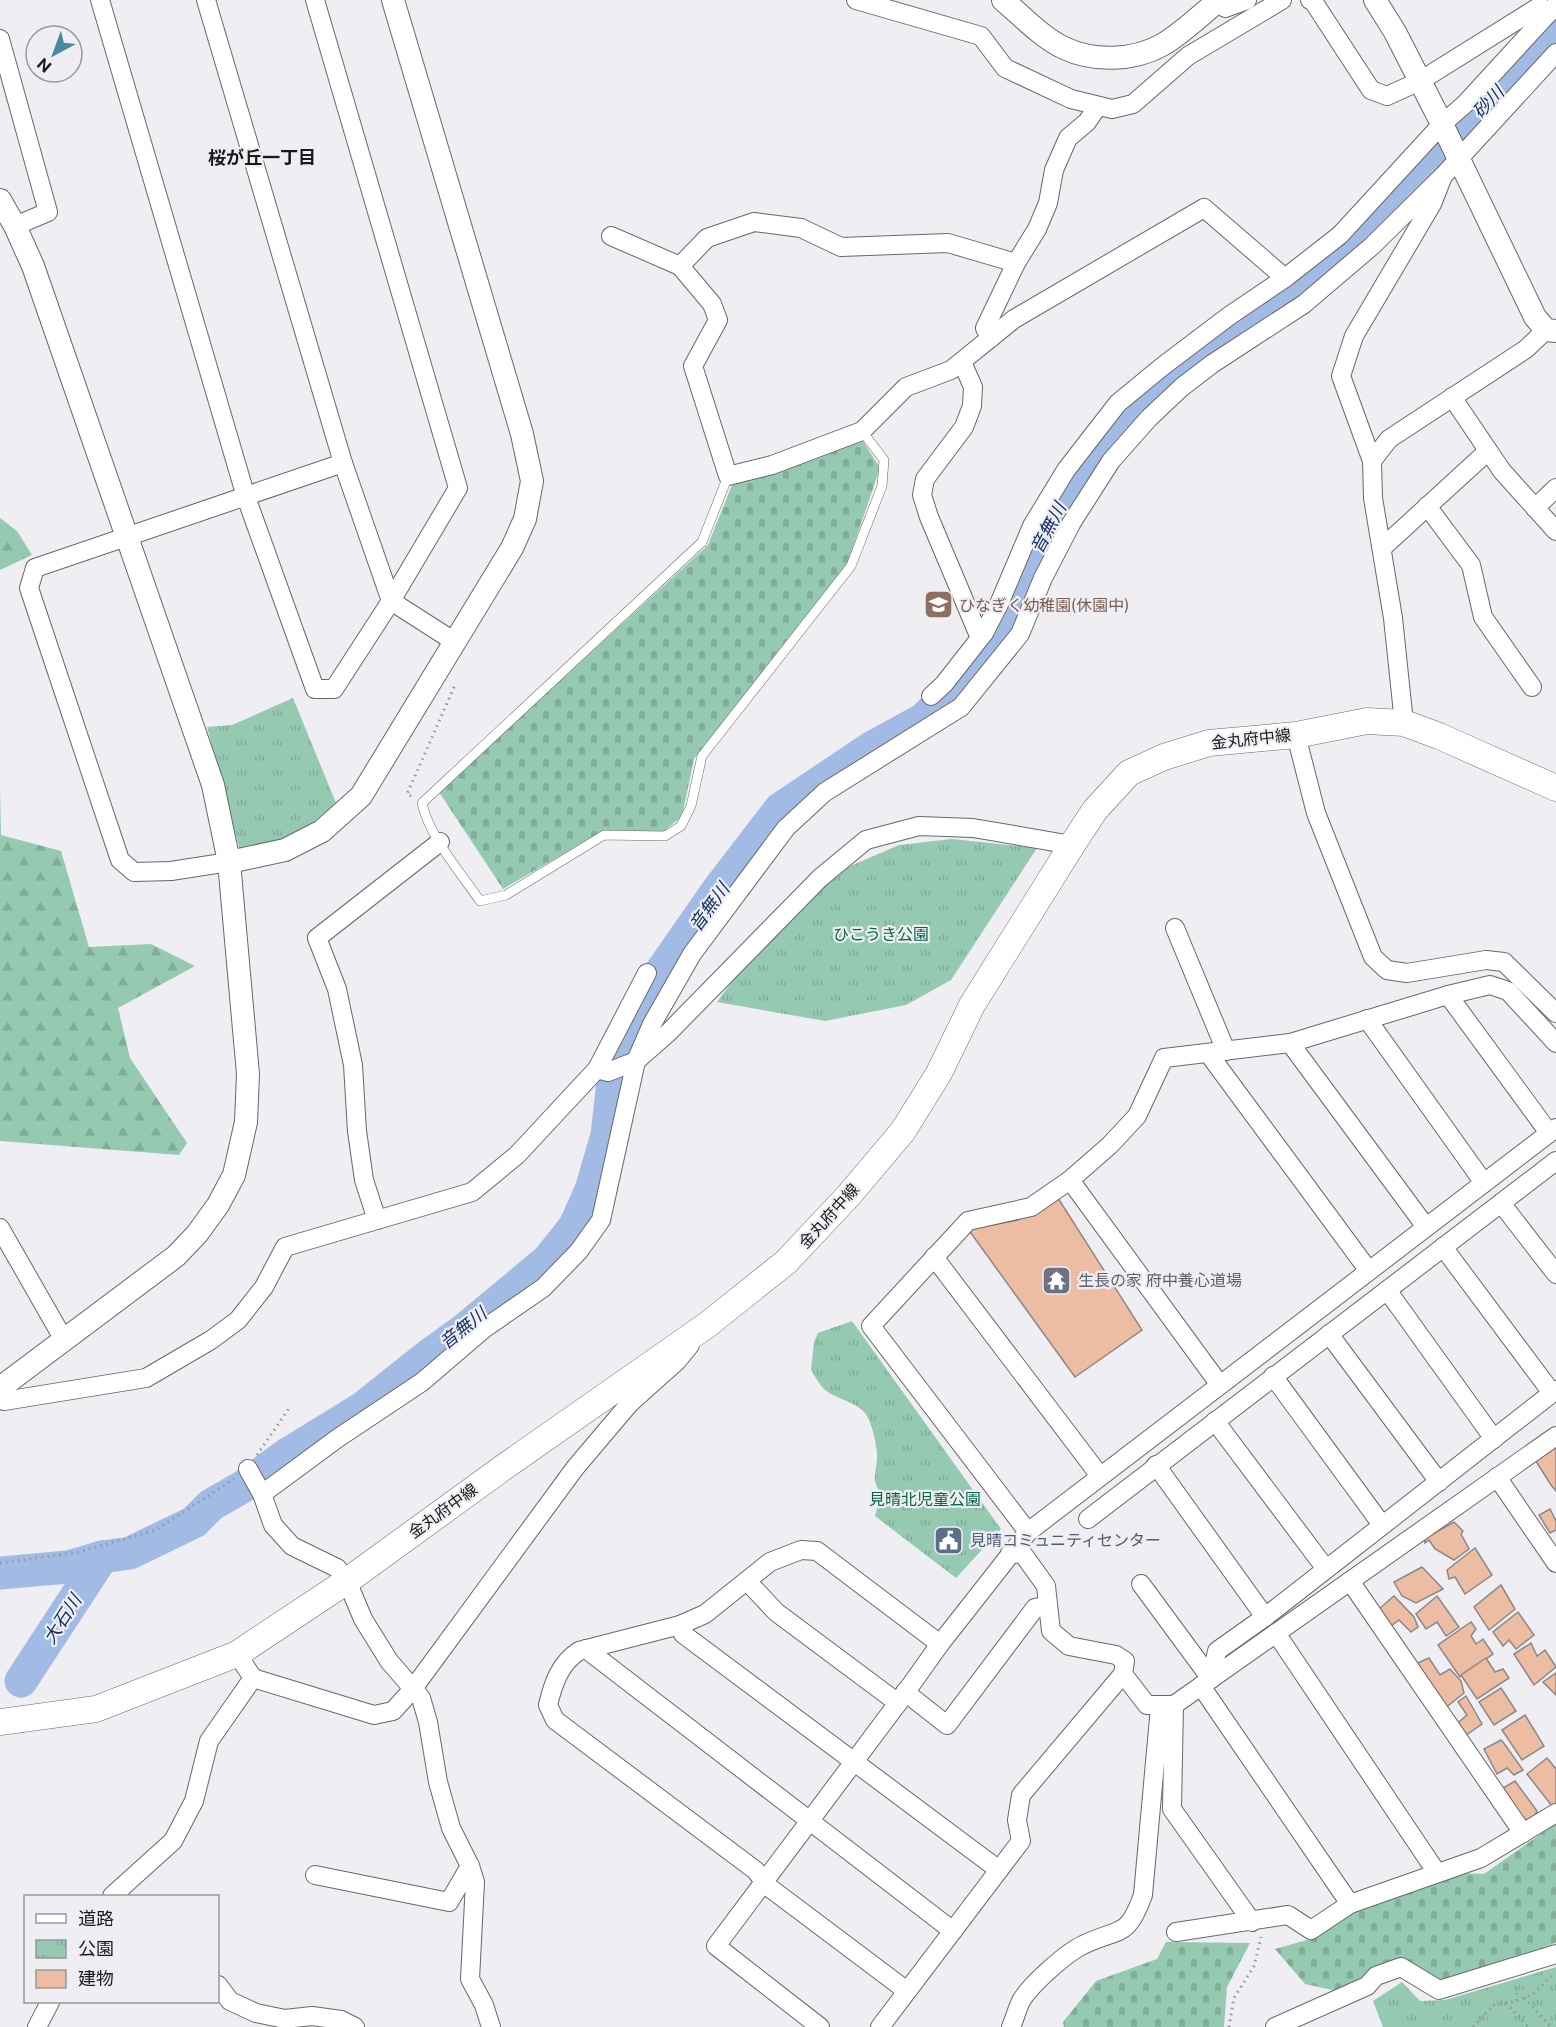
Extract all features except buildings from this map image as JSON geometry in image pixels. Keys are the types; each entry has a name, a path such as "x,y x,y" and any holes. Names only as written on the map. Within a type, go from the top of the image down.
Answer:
{"main road":[{"name":"金丸府中線","path":"0,1722 96,1709 237,1654 347,1581 504,1467 707,1325 786,1262 849,1195 903,1131 939,1073 972,1005 1072,845 1095,810 1129,773 1164,757 1209,743 1296,735 1367,721 1404,723 1439,736 1556,788"}],"street":[{"path":"100,0 246,496 315,689 334,689 391,601 458,488 315,0"},
{"path":"206,0 343,464 391,601 455,642"},
{"path":"343,464 35,568 29,588 120,860 134,872 171,871 285,850 322,831 361,796 512,548 525,519 532,481 522,434 393,0"},
{"path":"856,0 981,36 1005,68 1071,99 1112,109 1133,104 1188,56 1282,0"},
{"path":"1003,0 1038,31 1065,48 1095,57 1129,58 1162,45 1218,1 1225,8 1247,0"},
{"path":"931,696 944,684 984,633 999,604 1032,526 1066,470 1118,403 1182,351 1284,278 1340,234 1442,124 1465,104 1552,9 1540,6 1420,81 1387,96 1371,90 1313,1 1310,0"},
{"path":"1372,461 1389,439 1526,349 1551,330 1535,317 1442,124 1395,32 1375,0"},
{"path":"0,39 48,213 15,226"},
{"path":"262,1494 338,1438 422,1382 485,1328 543,1288 579,1251 601,1220 636,1061 652,1024 692,954 786,828 825,792 961,707 1020,634 1042,578 1072,522 1111,461 1149,418 1182,387 1212,364 1304,304 1372,246 1443,177 1556,53"},
{"path":"991,338 985,328 1016,263 1037,230 1048,203 1054,170 1068,138 1087,122 1098,106"},
{"path":"1404,723 1393,618 1374,498 1372,461 1341,376 1354,336 1432,204 1443,177"},
{"path":"0,200 33,266 213,785 229,862 248,1074 246,1122 234,1174 213,1212 197,1234 176,1256 0,1388"},
{"path":"611,236 680,266 712,304 718,320 693,366 728,476 772,465 862,431 906,387 951,370 1014,319 1204,208 1284,278"},
{"path":"680,266 707,238 754,222 801,228 841,247 948,243 1016,263"},
{"path":"962,362 973,387 972,406 964,427 925,479 922,495 928,518 977,631 984,633"},
{"path":"1452,398 1502,471 1556,531"},
{"path":"1382,548 1488,451"},
{"path":"1535,508 1556,488"},
{"path":"1427,506 1471,565 1483,617 1532,687"},
{"path":"1296,735 1316,813 1373,957 1387,970 1407,973 1486,960 1504,962 1535,1005 1556,1043"},
{"path":"602,1071 636,1061 668,1033 820,878 866,840 919,826 973,828 1072,845"},
{"path":"377,1220 364,1180 357,1131 353,1065 337,989 317,938 440,842"},
{"path":"1175,928 1217,1052 1369,1271"},
{"path":"0,1397 4,1401 146,1378 211,1340 238,1320 264,1287 285,1247 472,1192 517,1155 602,1071 647,973"},
{"path":"1028,1532 871,1326 968,1221 1031,1207 1070,1180 1110,1145 1137,1116 1164,1058 1290,1043 1448,995 1490,985 1556,1013"},
{"path":"820,2027 716,1947 1010,1553 1028,1532 1552,1130 1448,995"},
{"path":"1367,1019 1484,1183"},
{"path":"1290,1043 1426,1227"},
{"path":"1088,1519 1556,1161"},
{"path":"1070,1180 1220,1385"},
{"path":"1501,1203 1556,1274"},
{"path":"0,1228 64,1340"},
{"path":"1206,1682 1217,1651 1265,1617 1554,1392 1443,1247"},
{"path":"934,1257 1100,1476"},
{"path":"1387,1290 1494,1439"},
{"path":"237,1654 253,1678 374,1715 393,1711 412,1690 575,1467 630,1403 677,1361 707,1325"},
{"path":"1329,1334 1438,1482"},
{"path":"1273,1376 1382,1525"},
{"path":"1215,1421 1326,1569"},
{"path":"1123,1674 1147,1705 1167,1706 1206,1682 1556,1436"},
{"path":"1156,1465 1265,1617"},
{"path":"248,1469 262,1494 273,1525 292,1546 337,1568 347,1581 363,1619 389,1662 421,1698 428,1722 438,1782 452,1828 475,1882 470,1979 484,2005 491,2027"},
{"path":"1497,1477 1556,1563"},
{"path":"907,1992 770,1888 755,1870 555,1720 548,1705 552,1684 569,1657 586,1649 680,1625 705,1614 770,1562 801,1550 817,1551 940,1644"},
{"path":"880,2027 1022,1841 1017,1820 1021,1795 1123,1674 1125,1661 1116,1655 1069,1646 1051,1631 1046,1586 1023,1554 1010,1553"},
{"path":"747,1581 776,1612 901,1698 947,1725 1035,1608 1048,1606"},
{"path":"1350,1581 1523,1833"},
{"path":"1141,1584 1350,1904"},
{"path":"680,1625 683,1634 999,1870"},
{"path":"1276,1633 1437,1873"},
{"path":"586,1649 953,1931"},
{"path":"113,1895 173,1842 194,1801 209,1741 253,1678"},
{"path":"1167,1706 1172,1809 1252,1922"},
{"path":"1011,2027 1022,1999 1058,1960 1083,1945 1123,1930 1136,1916 1143,1895 1167,1706"},
{"path":"1176,1932 1288,1915 1311,1930 1350,1904 1481,1858 1556,1813"},
{"path":"315,1875 449,1902 470,1866"},
{"path":"1275,2027 1367,1986 1376,1976 1401,1967 1439,1990 1556,1954"},
{"path":"219,1987 230,2001 256,2013 285,2019 312,2016 341,2020 355,2027"},
{"path":"38,2027 49,2003"}],"lane":[{"path":"728,476 702,542 422,802 425,815 440,842 480,901 506,895 604,835 665,836 681,826 691,806 702,756 851,566 882,486 884,468 884,460 862,431"}],"path":[{"path":"422,802 407,794 457,679"},
{"path":"0,1563 79,1552 156,1530 221,1490 248,1469 290,1407"},
{"path":"1229,2027 1234,1998 1254,1966 1260,1938 1288,1915"},
{"path":"1516,1967 1516,2001"},
{"path":"1473,2027 1494,2005 1516,2001 1533,1994 1551,1975 1556,1974"},
{"path":"1524,1998 1551,2027"},
{"path":"1506,2003 1528,2027"}],"green space":[{"path":"861,438 880,468 847,565 694,759 682,816 664,831 603,831 503,889 439,792 708,545 734,480"},
{"path":"0,518 17,531 32,555 0,570"},
{"path":"293,698 336,803 292,840 240,851 207,727 232,725"},
{"path":"0,787 1,835 61,851 89,947 151,944 195,966 118,1008 130,1058 187,1143 179,1155 0,1141"},
{"name":"ひこうき公園","path":"952,839 1037,848 951,980 906,1005 825,1021 717,1002 747,961 839,871 899,845"},
{"name":"見晴北児童公園","path":"852,1321 1001,1529 956,1578 875,1516 881,1493 875,1479 877,1453 870,1421 861,1409 824,1389 811,1370 814,1342 818,1333"},
{"path":"1556,1823 1556,1943 1442,1983 1403,1958 1341,1992 1305,1984 1275,1949 1314,1938 1357,1909 1455,1873 1484,1874"},
{"path":"1166,1942 1250,1943 1227,1987 1224,2027 1064,2027 1063,2022 1096,1981 1157,1959"},
{"path":"1556,1967 1556,2027 1383,2027 1373,2001 1402,1982 1420,2001 1445,2000"}],"waterway":[{"name":"音無川","path":"0,1573 68,1567 102,1557 130,1553 194,1522 211,1505 364,1407 464,1330 548,1260 575,1226 591,1190 607,1135 613,1082 637,1019 658,976 720,887 780,809 871,748 924,719 986,653 1017,603 1037,540 1083,465 1132,408 1345,244 1419,175 1556,28"},
{"name":"大石川","path":"21,1681 102,1557"}],"place":[{"name":"ひなぎく幼稚園(休園中)","path":"938,605"},
{"name":"生長の家 府中養心道場","path":"1057,1280"},
{"name":"見晴コミュニティセンター","path":"949,1540"}],"district":[{"name":"桜が丘一丁目","path":"262,157"}],"water label":[{"name":"砂川","path":"1488,102"}]}
